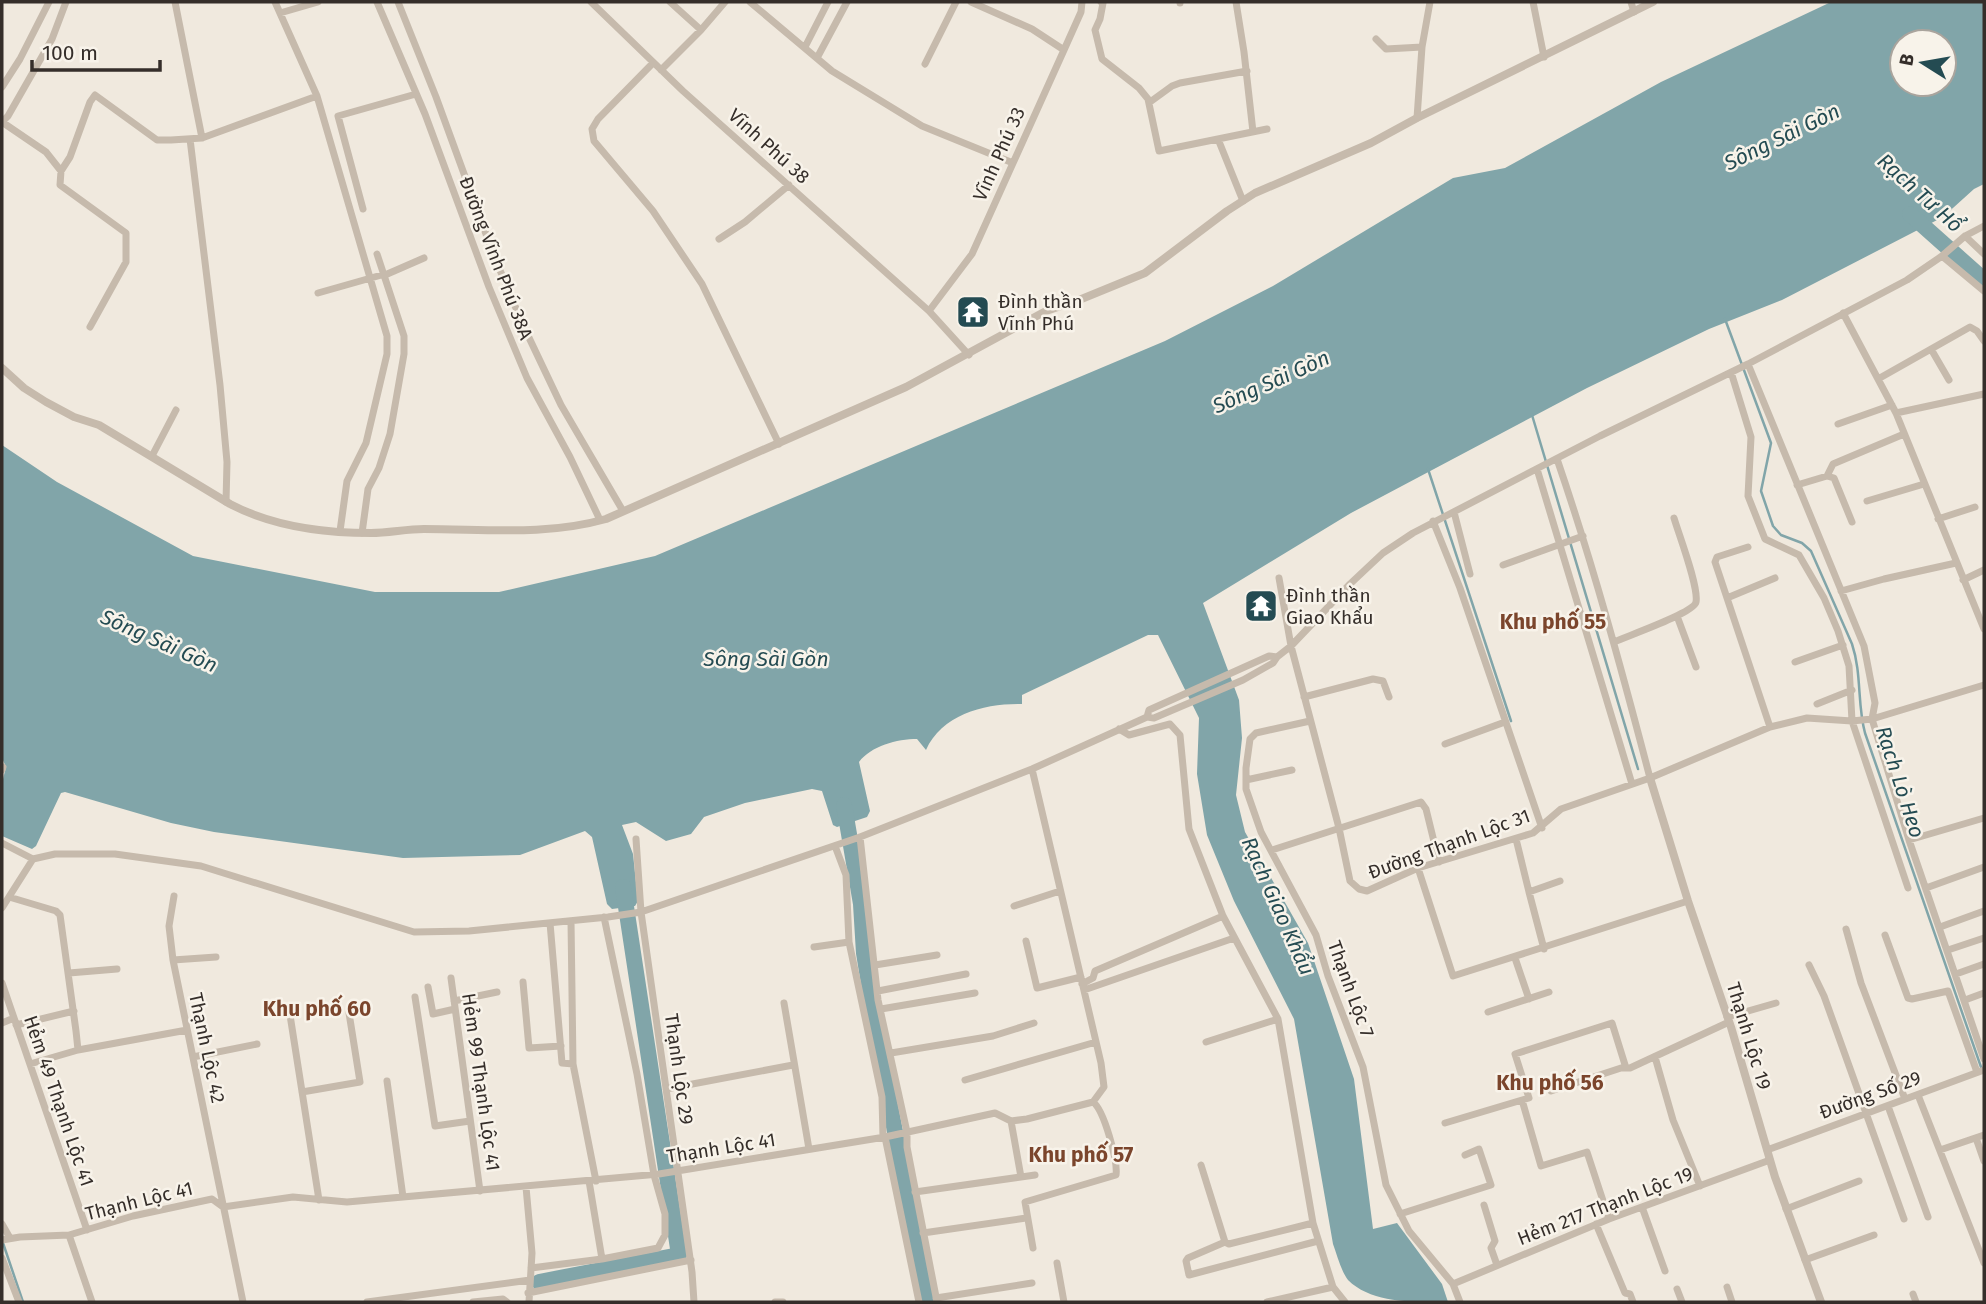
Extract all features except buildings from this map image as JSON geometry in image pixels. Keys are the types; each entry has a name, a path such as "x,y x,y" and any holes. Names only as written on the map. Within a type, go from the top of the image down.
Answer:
{"street":[{"path":"2,88 20,60 49,2"},
{"path":"61,171 46,152 2,122 52,39 66,2"},
{"path":"175,2 202,138"},
{"path":"275,2 317,96 387,336 387,354 366,443 347,481 340,531"},
{"path":"280,13 318,2"},
{"name":"Đường Vĩnh Phú 38A","path":"377,2 522,365 600,520"},
{"path":"398,2 494,256 523,325 561,405 623,511"},
{"name":"Vĩnh Phú 38","path":"591,2 661,71 929,311 969,355"},
{"path":"670,2 701,30"},
{"path":"661,71 725,2"},
{"path":"750,2 832,71 922,126 1013,163"},
{"path":"805,47 828,2"},
{"path":"817,58 847,2"},
{"path":"925,64 956,2"},
{"path":"971,2 1032,29 1064,50"},
{"name":"Vĩnh Phú 33","path":"929,311 972,254 1081,12 1082,2"},
{"path":"1102,2 1100,19 1095,30 1102,59 1139,88 1150,102 1159,151 1267,129"},
{"path":"1236,2 1253,132"},
{"path":"1420,117 1422,47 1430,2"},
{"path":"1533,2 1544,57"},
{"path":"1631,2 1634,12"},
{"path":"2,368 23,388 46,402 74,417 99,425 226,502 273,522 362,533 421,529 528,532 578,527 623,511 906,387 1046,311 1145,272 1255,193 1371,143 1653,2"},
{"path":"1376,39 1386,49 1422,47"},
{"path":"653,63 598,119 592,130 594,141 653,211 702,284 779,444"},
{"path":"1150,102 1180,83 1247,71"},
{"path":"363,209 338,116 416,94"},
{"path":"90,327 126,262 127,233 60,185 61,171 70,157 95,95 157,140 202,138 317,96"},
{"path":"190,139 220,385 227,462 226,502"},
{"path":"1218,139 1242,201"},
{"path":"719,239 745,222 789,185"},
{"path":"2,843 33,859 55,854 115,854 201,866 414,932 469,931 641,912 860,837 1032,769 1147,717 1154,718 1243,680 1273,663 1383,553 1436,520 1747,364 1906,280 1984,226"},
{"path":"1963,238 1984,254"},
{"path":"362,533 368,489 379,468 390,434 404,354 404,336 377,254"},
{"path":"1944,254 1984,291"},
{"path":"318,293 384,274 424,258"},
{"path":"1843,313 1896,413 1984,629"},
{"path":"1878,379 1970,327 1977,331 1984,341"},
{"path":"1931,349 1949,380"},
{"path":"1747,364 1864,646 1875,703 1869,719 1909,840 1981,1039 1984,1059"},
{"path":"1734,370 1751,437 1748,496 1763,535 1774,545 1799,555 1824,598 1849,666 1854,721 1908,888"},
{"path":"1896,413 1984,394"},
{"path":"1838,424 1892,405"},
{"path":"152,457 176,410"},
{"path":"1827,476 1833,464 1904,434"},
{"path":"1554,460 1614,642 1650,778"},
{"path":"1539,468 1632,784"},
{"path":"1797,485 1827,476 1834,478 1852,522"},
{"path":"1867,501 1924,484"},
{"path":"1938,519 1975,507"},
{"path":"1452,513 1471,574"},
{"path":"1614,642 1677,616 1693,608 1696,602 1695,587 1674,518"},
{"path":"1436,520 1542,828"},
{"path":"1503,565 1579,538"},
{"path":"1748,547 1717,557 1715,562 1769,727"},
{"path":"1841,591 1956,563"},
{"path":"1963,580 1984,570"},
{"path":"1727,598 1775,578"},
{"name":"Đường Thạnh Lộc 31","path":"1279,579 1291,646 1339,828 1350,881 1359,889 1367,891 1438,862 1534,834 1561,809 1650,778 1769,727 1807,718 1854,721 1869,719 1984,685"},
{"path":"1677,616 1696,667"},
{"path":"1795,662 1843,645"},
{"path":"1147,717 1149,710 1269,656 1277,657"},
{"path":"1304,697 1373,679 1382,681 1389,697"},
{"path":"1817,704 1852,690"},
{"name":"Thạnh Lộc 7","path":"1310,721 1256,733 1250,739 1246,789 1261,832 1315,935 1363,1067 1386,1185 1409,1231 1453,1284 1460,1302"},
{"path":"1445,744 1505,722"},
{"path":"1119,729 1129,735 1170,724 1180,735 1189,829 1223,916 1278,1019 1313,1223 1333,1287 1345,1302"},
{"path":"1032,769 1096,1042 1104,1087 1093,1102 1101,1110 1116,1163 1116,1175 1025,1202 1032,1248"},
{"path":"1246,780 1292,770"},
{"name":"Thạnh Lộc 19","path":"1650,778 1770,1160 1821,1302"},
{"path":"1272,850 1421,802 1426,809 1438,862"},
{"path":"1909,840 1984,818"},
{"path":"860,837 878,991 937,1300 1032,1283"},
{"name":"Thạnh Lộc 29","path":"636,839 641,912 691,1260 694,1302"},
{"path":"1516,839 1544,949"},
{"path":"837,845 846,875 849,942 882,1097 884,1137 919,1302"},
{"path":"2,908 33,859"},
{"path":"1926,888 1984,867"},
{"path":"1418,869 1453,976 1688,901"},
{"path":"1529,892 1560,881"},
{"path":"1014,906 1060,891"},
{"name":"Thạnh Lộc 42","path":"174,896 169,926 173,960 243,1302"},
{"path":"9,897 59,912 78,1050"},
{"path":"1940,927 1984,911"},
{"path":"1082,984 1093,978 1095,971 1223,916"},
{"path":"531,1268 602,1259 658,1248 665,1235 665,1214 606,917"},
{"path":"572,921 573,1064 602,1259"},
{"path":"550,923 562,1063 573,1064"},
{"path":"1846,929 1861,982 1905,1099"},
{"path":"1885,935 1908,998 1948,991 1981,1071"},
{"path":"1026,941 1037,988 1082,984 1234,938"},
{"path":"1948,950 1984,938"},
{"path":"814,947 849,942"},
{"path":"875,965 937,955"},
{"path":"173,960 216,957"},
{"path":"1515,958 1529,999"},
{"path":"1956,974 1984,964"},
{"path":"1809,965 1824,996 1904,1219"},
{"path":"69,973 117,969"},
{"path":"878,991 966,974"},
{"name":"Hẻm 99 Thạnh Lộc 41","path":"451,978 480,1191"},
{"path":"523,982 529,1048 561,1046"},
{"name":"Hẻm 49 Thạnh Lộc 41","path":"2,983 5,1002 15,1021 87,1230"},
{"path":"428,987 433,1014 497,992"},
{"path":"1488,1012 1549,992"},
{"path":"881,1009 975,993"},
{"path":"1965,1000 1984,993"},
{"path":"415,997 435,1126 470,1121"},
{"path":"784,1003 809,1149"},
{"path":"1551,1091 1655,1057 1728,1020 1776,1003"},
{"path":"2,1023 74,1011"},
{"path":"302,1091 360,1082 349,1013"},
{"path":"290,1016 319,1200"},
{"path":"1206,1042 1278,1019"},
{"path":"891,1053 993,1036 1034,1023"},
{"path":"1445,1123 1529,1098 1515,1054 1612,1023 1626,1068"},
{"path":"30,1064 78,1050 187,1030"},
{"path":"965,1080 1096,1042"},
{"path":"193,1058 257,1044"},
{"path":"1655,1057 1673,1120 1700,1186"},
{"path":"666,1089 793,1065"},
{"name":"Đường Số 29","path":"1767,1150 1981,1071"},
{"path":"387,1082 403,1197"},
{"path":"1918,1095 1984,1263"},
{"path":"1522,1100 1541,1166 1587,1152 1609,1219"},
{"name":"Thạnh Lộc 41","path":"2,1240 69,1236 133,1216 212,1199 223,1207 293,1197 347,1202 656,1174 884,1137 995,1113 1011,1121 1027,1119 1093,1102"},
{"path":"1888,1105 1928,1217"},
{"path":"1011,1121 1021,1177"},
{"path":"1940,1150 1984,1135"},
{"path":"1976,1138 1984,1161"},
{"path":"1400,1214 1491,1185 1479,1149 1465,1155"},
{"name":"Hẻm 217 Thạnh Lộc 19","path":"1453,1284 1596,1224 1770,1160"},
{"path":"1201,1165 1225,1242"},
{"path":"915,1192 1035,1175"},
{"path":"1786,1209 1858,1181"},
{"path":"526,1187 533,1253 529,1298 691,1260"},
{"path":"1484,1205 1495,1241 1492,1251 1497,1264"},
{"path":"1642,1207 1665,1271"},
{"path":"923,1233 1026,1218"},
{"path":"1313,1223 1229,1244 1225,1242 1188,1258 1186,1261 1189,1275 1318,1241"},
{"path":"2,1224 10,1238"},
{"path":"1596,1224 1625,1293 1630,1294 1633,1302"},
{"path":"1805,1260 1874,1235"},
{"path":"69,1236 92,1302"},
{"path":"2,1258 19,1302"},
{"path":"1057,1264 1063,1302"},
{"path":"367,1302 530,1280"},
{"path":"1267,1302 1333,1287"},
{"path":"1727,1287 1732,1302"},
{"path":"1677,1289 1682,1302"},
{"path":"473,1302 503,1299 507,1302"},
{"path":"775,1302 783,1302"}],"water":[{"path":"1831,2 1984,2 1984,184 1974,189 1943,217 1782,300 1709,329 1587,388 1351,513 1203,603 1239,700 1242,738 1236,795 1245,832 1308,943 1354,1079 1373,1229 1397,1223 1442,1284 1448,1302 1381,1298 1358,1288 1348,1280 1341,1268 1333,1244 1294,1019 1234,901 1207,835 1197,774 1199,718 1158,635 1148,635 1022,695 1022,704 980,709 954,719 933,738 926,750 917,739 893,742 870,752 859,762 870,811 867,817 837,827 833,825 822,791 812,789 745,803 704,817 691,834 666,841 636,822 622,825 633,854 638,901 635,906 612,909 607,904 592,837 585,831 520,855 403,858 214,832 171,823 65,792 61,793 36,846 32,849 2,836 2,783 6,767 2,758 2,445 57,482 193,556 375,592 499,592 655,556 1165,341 1273,286 1453,178 1505,168 1661,82"}],"waterway":[{"name":"Rạch Tư Hổ","path":"1910,214 1984,280"},
{"name":"Rạch Lò Heo","path":"1725,319 1771,443 1761,491 1773,526 1781,535 1802,543 1811,551 1852,644 1865,733 1981,1067"},
{"path":"1532,415 1638,769"},
{"path":"1428,469 1511,721"},
{"path":"844,805 861,904 864,953 880,1052 927,1302"},
{"path":"539,1282 679,1255 623,887"},
{"path":"3,1243 23,1302"}],"place":[{"name":"Đình thần Vĩnh Phú","path":"973,312"},
{"name":"Đình thần Giao Khẩu","path":"1261,606"}],"district":[{"name":"Khu phố 55","path":"1553,622"},
{"name":"Khu phố 60","path":"317,1009"},
{"name":"Khu phố 56","path":"1550,1083"},
{"name":"Khu phố 57","path":"1081,1155"}],"water label":[{"name":"Sông Sài Gòn","path":"1782,137"},
{"name":"Sông Sài Gòn","path":"1271,382"},
{"name":"Sông Sài Gòn","path":"159,641"},
{"name":"Sông Sài Gòn","path":"766,659"},
{"name":"Rạch Giao Khẩu","path":"1278,906"}]}
